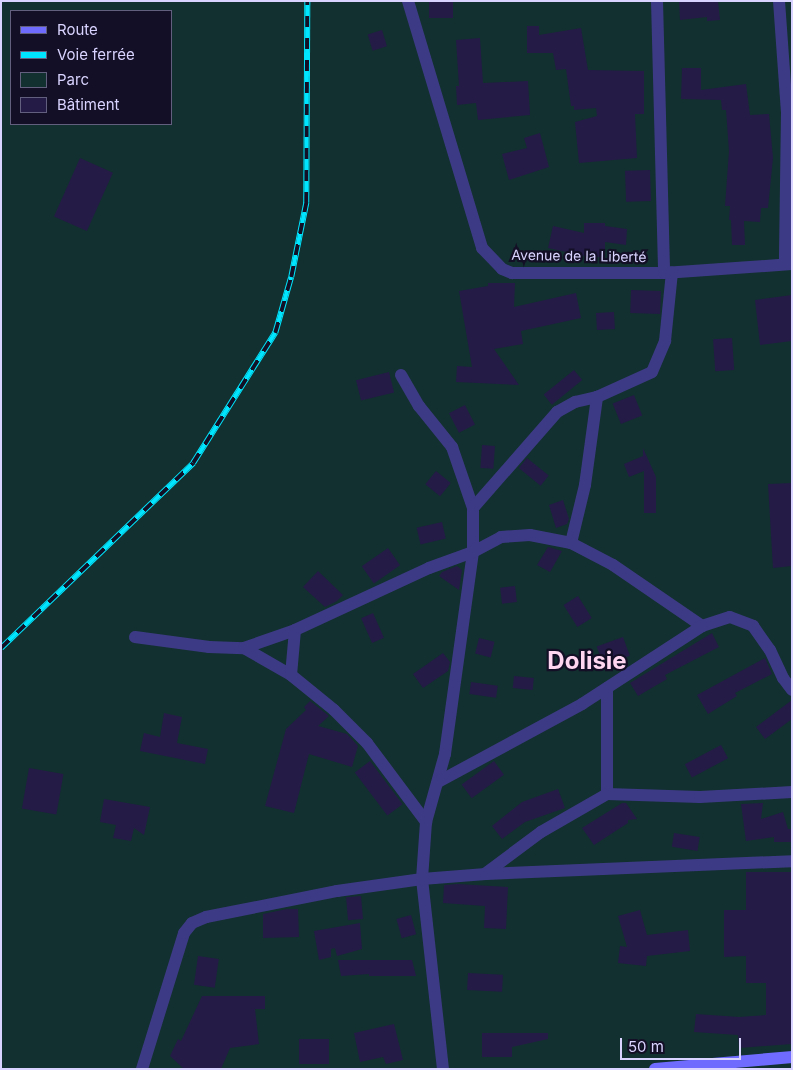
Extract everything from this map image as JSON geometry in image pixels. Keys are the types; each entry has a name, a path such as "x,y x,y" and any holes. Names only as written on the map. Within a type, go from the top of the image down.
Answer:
{"main road":[{"path":"655,1069 792,1057"}],"street":[{"name":"Avenue de la Liberté","path":"408,1 482,248 502,269 512,273 668,272 788,264"},
{"path":"473,508 557,412 575,402 597,397 652,372 666,341 668,272 656,1"},
{"path":"779,1 787,112 788,264"},
{"path":"401,375 419,406 452,447 473,508 472,552 445,754 426,822 422,879 443,1069"},
{"path":"571,543 585,486 597,397"},
{"path":"135,637 209,647 244,648 295,630 429,568 472,552 501,537 530,536 571,543 613,565 702,626"},
{"path":"438,782 582,704 702,626 730,617 753,626 770,650 783,678 792,690"},
{"path":"291,675 295,630"},
{"path":"244,648 291,675 334,710 367,743 426,822"},
{"path":"607,688 607,794"},
{"path":"486,874 541,832 607,794 700,797 792,792"},
{"path":"142,1069 184,933 192,923 206,917 337,891 422,879 486,874 792,862"}],"green space":[{"path":"1,1 792,1 792,1069 1,1069"}],"building":[{"path":"429,1 453,1 453,18 429,18"},
{"path":"679,1 718,1 720,20 707,21 707,17 680,20"},
{"path":"527,26 539,26 539,35 581,28 588,70 644,71 644,114 635,114 637,158 579,163 575,122 597,116 596,108 574,110 574,106 571,106 566,69 556,70 553,53 527,53"},
{"path":"382,30 387,46 373,51 368,34"},
{"path":"480,38 483,83 528,81 530,115 478,120 476,103 457,105 456,86 459,86 456,40"},
{"path":"682,68 701,68 701,90 746,84 750,115 769,114 773,158 768,208 761,208 760,222 744,221 745,245 732,245 731,220 729,220 730,206 725,206 729,151 726,110 722,110 721,100 681,99"},
{"path":"540,133 549,167 509,180 502,154 527,148 524,138"},
{"path":"80,158 113,173 87,231 54,216"},
{"path":"650,170 651,201 626,202 625,171"},
{"path":"584,223 605,223 605,226 627,229 626,245 605,242 605,257 589,257 548,248 553,226 584,233"},
{"path":"488,283 515,283 514,307 576,293 581,318 521,331 523,344 494,349 519,385 456,382 457,366 472,367 459,291 488,286"},
{"path":"631,290 661,291 660,314 630,313"},
{"path":"792,295 792,341 760,345 755,300"},
{"path":"614,312 615,329 597,330 596,313"},
{"path":"732,338 734,370 715,371 713,339"},
{"path":"574,370 582,380 552,405 544,395"},
{"path":"389,372 394,392 361,401 356,380"},
{"path":"634,395 642,415 621,424 613,404"},
{"path":"465,405 475,425 459,433 449,413"},
{"path":"482,445 495,446 493,469 480,468"},
{"path":"643,448 656,477 656,513 644,513 644,471 629,477 624,464 643,456"},
{"path":"527,458 549,476 541,486 519,468"},
{"path":"436,471 451,483 440,496 425,484"},
{"path":"792,483 792,566 773,568 768,484"},
{"path":"563,500 569,519 567,524 556,528 549,505"},
{"path":"442,522 446,539 420,544 417,528"},
{"path":"548,547 562,551 550,572 537,565"},
{"path":"388,548 400,565 374,584 362,566"},
{"path":"457,566 462,570 459,590 439,576 442,572"},
{"path":"318,571 343,595 337,601 325,607 303,587"},
{"path":"515,586 517,602 502,604 500,588"},
{"path":"578,596 592,618 577,627 564,605"},
{"path":"373,613 384,638 372,643 361,618"},
{"path":"712,633 719,647 665,675 667,679 638,696 630,683"},
{"path":"623,637 630,656 604,665 597,647"},
{"path":"479,638 495,642 491,657 475,654"},
{"path":"443,653 450,662 448,671 423,688 413,674"},
{"path":"765,658 772,674 735,693 737,696 708,714 697,695"},
{"path":"514,676 534,678 533,690 513,688"},
{"path":"471,682 498,686 496,698 469,694"},
{"path":"792,700 792,719 765,739 756,727"},
{"path":"310,701 329,716 318,726 347,734 358,746 352,767 309,754 294,813 265,806 286,729 306,710 304,707"},
{"path":"164,713 182,717 177,743 208,749 205,764 140,751 144,733 160,737"},
{"path":"721,745 728,758 692,777 685,764"},
{"path":"370,761 402,804 387,816 355,772"},
{"path":"494,761 504,775 472,798 462,785"},
{"path":"29,768 63,774 56,814 22,808"},
{"path":"558,789 565,808 525,822 502,839 492,826 522,802"},
{"path":"104,799 150,807 144,835 134,828 131,841 113,838 116,825 100,822"},
{"path":"622,803 626,803 637,819 628,820 628,823 594,845 582,828"},
{"path":"763,803 761,819 783,812 788,829 791,829 791,842 774,842 774,837 746,841 741,804"},
{"path":"674,833 700,837 697,851 672,847"},
{"path":"746,872 792,872 792,1044 739,1048 738,1035 694,1032 696,1014 739,1017 766,1015 766,983 746,983 746,956 724,957 724,910 746,910"},
{"path":"444,885 508,887 506,929 484,928 485,906 443,903"},
{"path":"361,896 363,919 348,920 346,897"},
{"path":"287,909 298,909 299,937 263,938 263,914"},
{"path":"640,910 647,935 688,930 690,951 647,956 646,966 618,963 620,946 627,947 618,916"},
{"path":"411,915 416,934 402,938 397,919"},
{"path":"360,923 362,949 337,956 335,948 331,949 331,957 319,960 314,931"},
{"path":"198,956 219,959 215,988 194,985"},
{"path":"338,960 412,960 416,976 369,976 369,974 341,976"},
{"path":"468,973 503,975 502,992 467,990"},
{"path":"202,996 265,996 265,1009 255,1009 259,1044 230,1048 221,1069 184,1069 170,1056 178,1039 181,1041"},
{"path":"394,1024 403,1060 386,1064 383,1057 360,1062 354,1033"},
{"path":"482,1033 548,1033 548,1039 512,1047 512,1057 482,1057"},
{"path":"299,1039 329,1039 329,1064 299,1064"}],"railway":[{"path":"1,648 193,463 275,333 291,277 306,203 307,1"}],"district":[{"name":"Dolisie","path":"587,661"}]}
